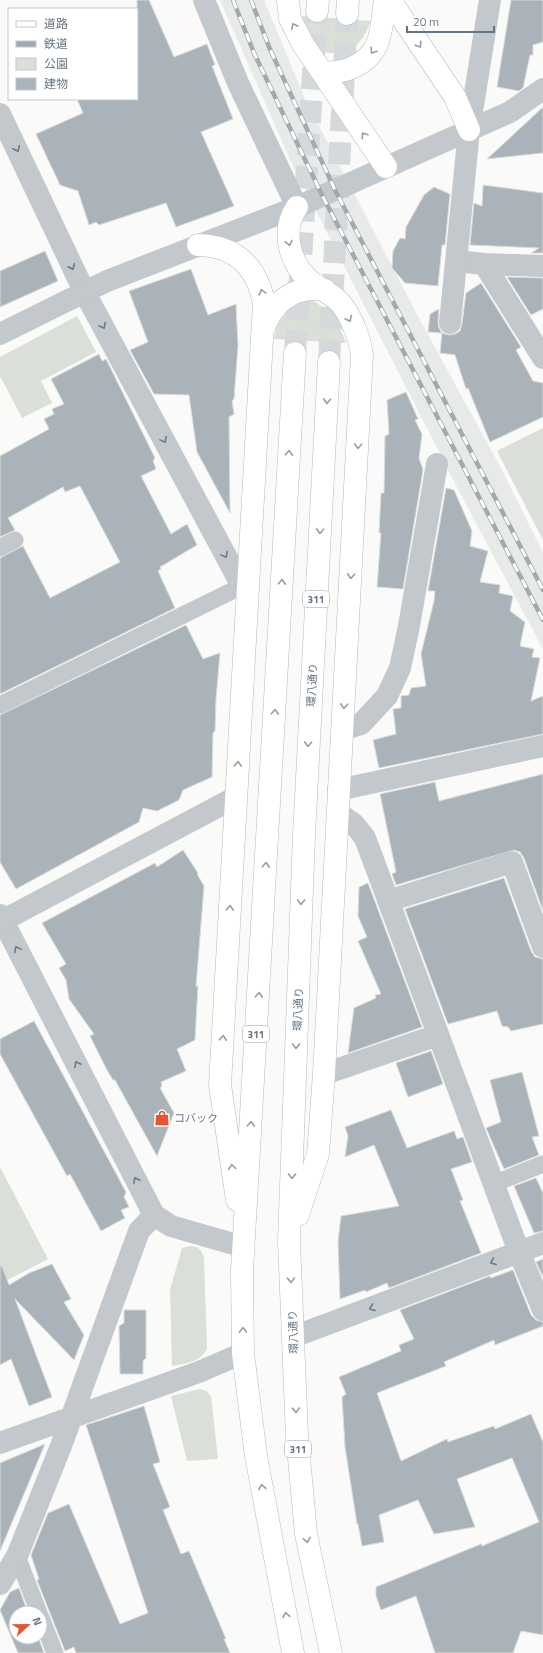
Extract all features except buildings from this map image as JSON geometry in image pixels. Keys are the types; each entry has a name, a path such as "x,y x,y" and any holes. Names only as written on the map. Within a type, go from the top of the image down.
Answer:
{"main road":[{"path":"288,0 290,19 303,44 386,167"},
{"path":"323,73 350,69 368,58 379,42 385,0"},
{"path":"390,0 455,97 469,130"},
{"path":"289,1241 318,1154 324,1074 362,355 358,336 342,305 325,290 310,281 300,270 290,248 288,226 291,215 297,207"},
{"path":"198,245 211,245 233,254 251,270 258,281 263,297 263,330 244,586 236,797 220,1085 244,1247"},
{"path":"263,330 268,316 277,304 288,296 300,290 313,288 325,290"},
{"name":"311","path":"293,1653 256,1456 243,1353 242,1271 295,353"},
{"name":"環八通り","path":"329,362 304,835 289,1241 297,1436 306,1534 331,1653"}],"street":[{"path":"204,0 238,83 297,207"},
{"path":"450,323 469,130 490,0"},
{"path":"0,334 84,292 198,245 297,207 510,112 543,88"},
{"path":"0,114 84,292 244,586"},
{"path":"457,261 484,264 543,266"},
{"path":"484,264 543,358"},
{"path":"342,730 361,724 377,707 387,696 400,668 437,464"},
{"path":"338,790 543,746"},
{"path":"236,797 1,919 154,1215 171,1226 244,1247"},
{"path":"338,813 354,824 365,838 493,1184 543,1310"},
{"path":"388,901 512,862 543,947"},
{"path":"324,1074 438,1035"},
{"path":"0,1584 17,1556 72,1416 139,1231 154,1215"},
{"path":"293,1337 543,1243"},
{"path":"3,1436 72,1416 199,1372 243,1353"}],"lane":[{"path":"0,548 15,540"},
{"path":"0,705 244,586"},
{"path":"493,1184 543,1164"},
{"path":"17,1556 36,1605"},
{"path":"48,1635 55,1653"}],"shaded area":[{"path":"220,0 264,0 305,99 421,322 501,468 543,553 543,649 459,491 291,162"}],"green space":[{"path":"302,16 371,21 364,36 354,47 341,52 333,53 324,52 308,34"},
{"path":"312,300 334,318 346,343 274,339 282,316 290,308"},
{"path":"77,316 96,352 41,381 52,403 22,418 0,376 0,357"},
{"path":"543,428 543,540 497,451"},
{"path":"0,1167 48,1259 0,1284"},
{"path":"190,1246 199,1249 204,1258 207,1348 205,1353 192,1362 172,1366 170,1290 182,1248"},
{"path":"200,1389 206,1391 211,1396 218,1459 187,1461 171,1396"}],"tunnel":[{"path":"295,353 317,11"},
{"path":"329,362 347,14"}],"railway":[{"path":"233,0 254,53 322,195 543,620"},
{"path":"251,0 269,47 335,190 543,590"}],"place":[{"name":"コバック","path":"162,1118"}]}
